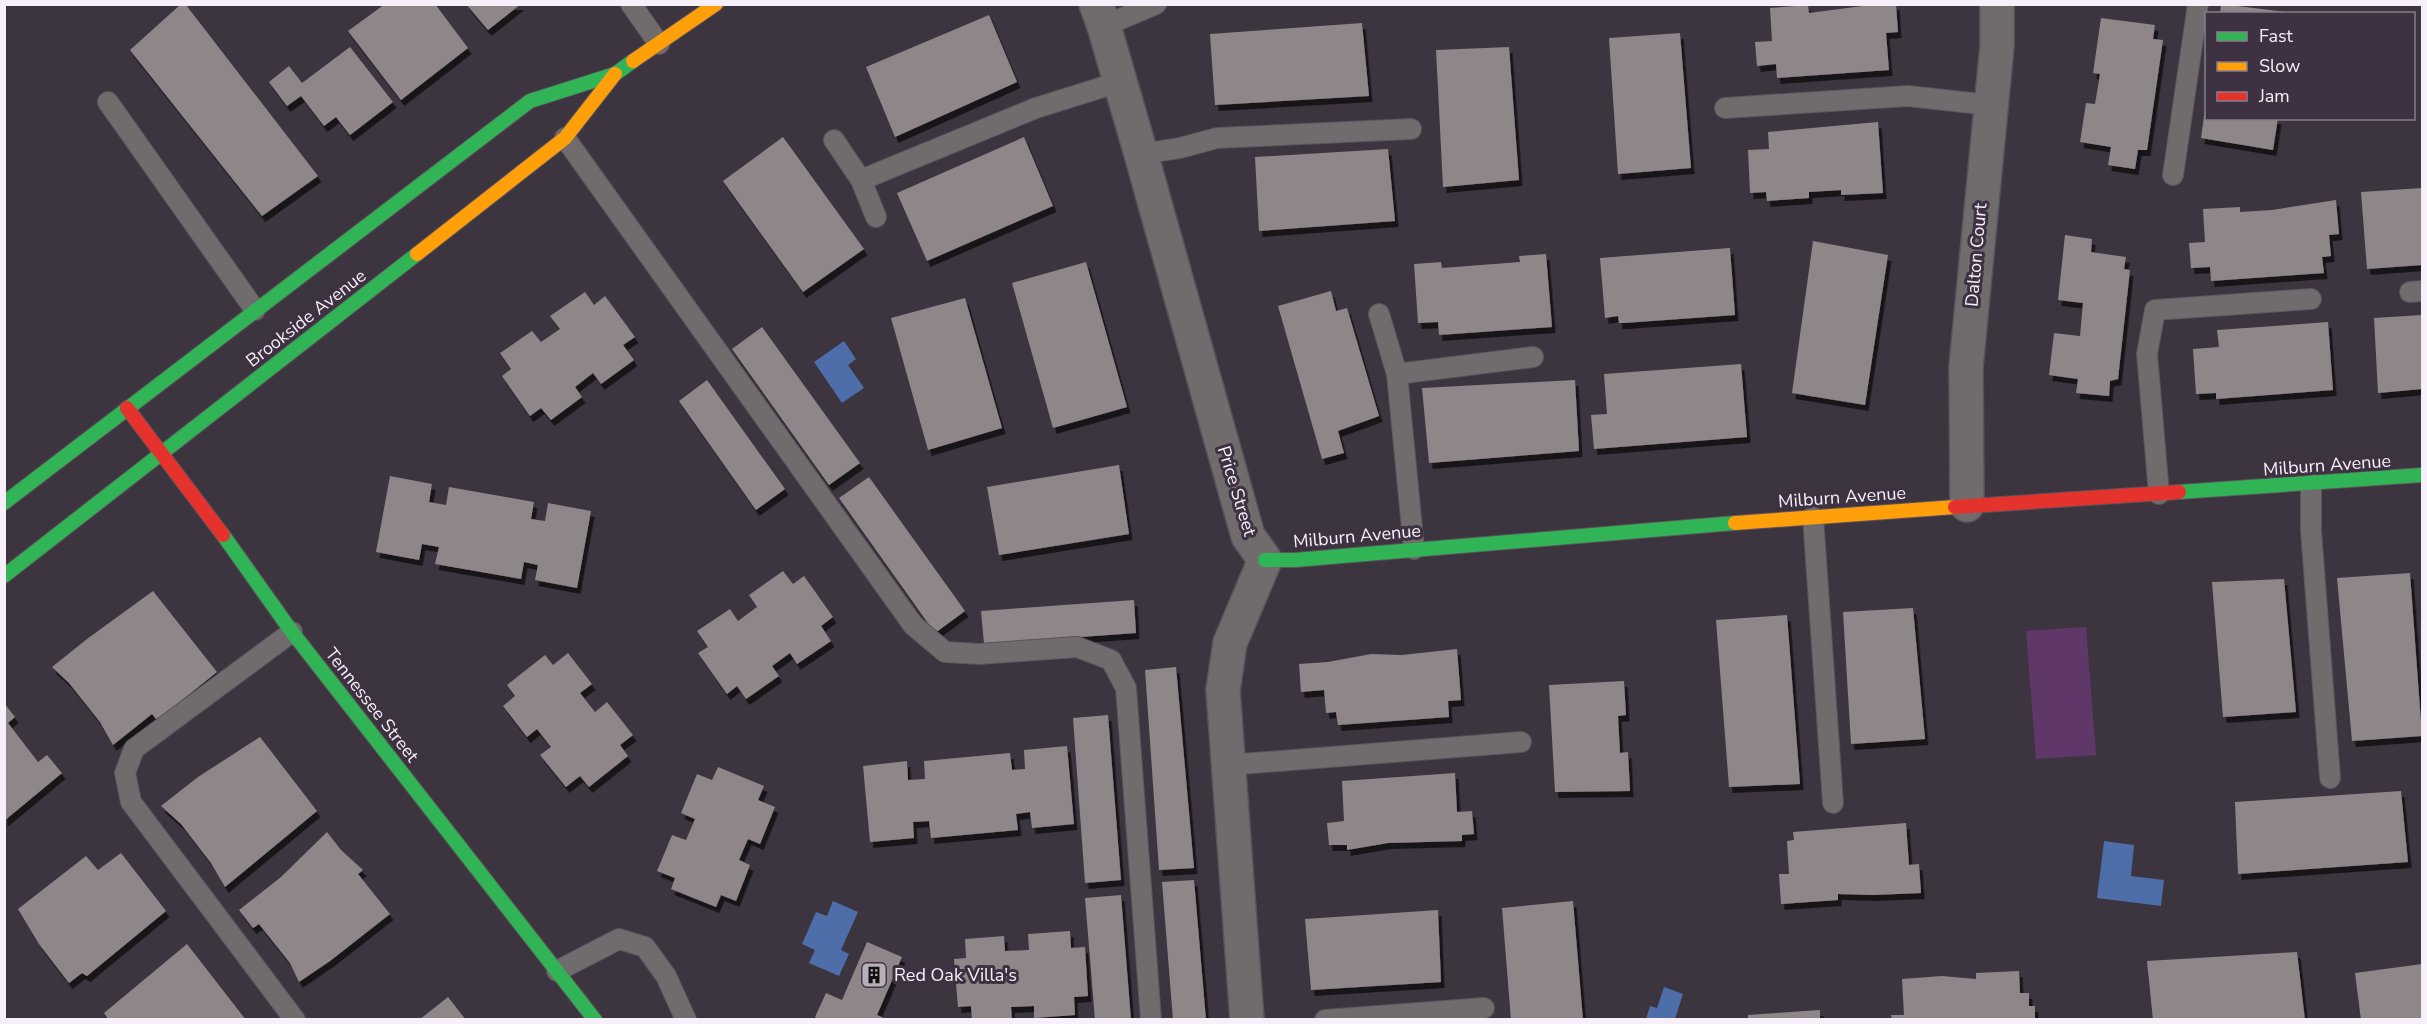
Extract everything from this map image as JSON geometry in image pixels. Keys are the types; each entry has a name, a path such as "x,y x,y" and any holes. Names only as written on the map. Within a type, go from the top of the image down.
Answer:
{"street":[{"name":"Brookside Avenue","path":"4,503 530,101 615,74 716,4"},
{"name":"Dalton Court","path":"1967,505 1966,367 1997,46 1997,4"},
{"name":"Price Street","path":"1100,15 1248,536 1265,560"},
{"name":"Brookside Avenue","path":"4,576 565,138 615,74"},
{"name":"Tennessee Street","path":"127,408 194,493 292,632 595,1020"},
{"name":"Milburn Avenue","path":"1265,560 1295,560 1967,505 2422,475"},
{"path":"1247,1020 1223,690 1230,643 1265,560"}],"lane":[{"path":"631,4 659,44"},
{"path":"1100,15 1156,4"},
{"path":"2173,175 2198,4"},
{"path":"861,180 1036,108 1119,82"},
{"path":"1725,108 1908,96 1990,105"},
{"path":"108,102 255,310"},
{"path":"1141,154 1180,148 1217,138 1411,129"},
{"path":"565,138 913,625 945,652 979,654 1077,647 1111,660 1126,688 1151,1020"},
{"path":"834,140 861,180 876,217"},
{"path":"2159,494 2147,354 2155,310 2311,299"},
{"path":"1379,314 1397,374 1412,505 1414,549"},
{"path":"1397,374 1533,357"},
{"path":"2311,484 2311,531 2330,778"},
{"path":"1813,517 1833,803"},
{"path":"292,632 134,749 125,773 131,802 294,1020"},
{"path":"1228,765 1521,742"},
{"path":"556,971 619,939 645,947 666,976 686,1020"},
{"path":"1325,1020 1484,1008"}],"shaded area":[{"path":"2086,627 2096,755 2036,759 2026,631"}],"water":[{"path":"844,341 856,359 848,365 864,388 842,403 814,362"},
{"path":"2104,841 2134,845 2131,876 2164,880 2161,906 2097,898"},
{"path":"833,901 858,912 841,950 849,954 839,976 809,963 815,950 802,944 816,912 827,916"},
{"path":"1664,987 1683,994 1675,1019 1646,1019 1650,1006 1657,1008"}],"building":[{"path":"385,4 435,4 468,48 401,100 348,31"},
{"path":"466,4 521,4 488,30"},
{"path":"1878,4 1896,4 1898,32 1886,33 1889,70 1777,78 1776,64 1757,66 1755,42 1772,41 1770,8 1808,5 1809,13"},
{"path":"2221,4 2286,12 2220,12"},
{"path":"180,5 186,5 318,176 262,216 130,50"},
{"path":"989,15 1017,82 895,137 866,67"},
{"path":"2101,18 2155,25 2153,39 2163,40 2147,150 2138,150 2135,169 2108,165 2111,147 2080,142 2086,103 2095,104 2100,74 2093,73"},
{"path":"1362,23 1369,96 1215,105 1210,34"},
{"path":"1680,33 1691,168 1618,174 1609,38"},
{"path":"350,47 393,102 350,135 336,117 324,126 301,96 287,106 269,82 289,66 302,83"},
{"path":"1509,47 1519,180 1443,187 1436,50"},
{"path":"2205,109 2205,120 2278,120 2273,150 2201,138"},
{"path":"1878,122 1883,193 1841,195 1841,190 1809,192 1809,198 1767,201 1766,192 1750,193 1748,150 1769,149 1768,132"},
{"path":"783,137 864,249 803,292 723,181"},
{"path":"1024,137 1053,206 927,261 897,193"},
{"path":"1388,149 1395,221 1259,231 1255,157"},
{"path":"2422,188 2422,265 2367,269 2361,192"},
{"path":"2336,200 2339,234 2329,235 2331,256 2322,257 2324,273 2211,281 2210,267 2191,268 2189,243 2205,242 2203,209 2240,207 2240,212 2272,210"},
{"path":"2065,235 2092,239 2091,252 2126,257 2124,269 2130,270 2118,379 2110,381 2109,396 2076,393 2078,379 2049,375 2054,333 2080,336 2083,303 2058,300"},
{"path":"1813,241 1888,255 1865,405 1792,393"},
{"path":"1730,248 1735,315 1624,323 1619,323 1618,316 1605,318 1600,258"},
{"path":"1546,254 1552,327 1439,335 1438,322 1418,323 1414,264 1441,262 1442,268 1520,262 1519,256"},
{"path":"1086,262 1127,407 1053,428 1012,283"},
{"path":"1331,291 1336,311 1347,308 1379,416 1338,431 1344,453 1322,459 1278,306"},
{"path":"585,292 594,305 605,296 635,337 623,345 634,360 601,384 593,373 575,387 582,397 551,420 541,408 530,416 502,376 511,369 500,353 532,331 541,342 560,329 550,316"},
{"path":"965,298 1002,428 928,450 891,318"},
{"path":"2422,315 2422,389 2378,393 2374,318"},
{"path":"2328,322 2333,390 2216,399 2216,393 2196,394 2193,349 2219,347 2217,330"},
{"path":"762,327 860,463 829,485 732,349"},
{"path":"1741,364 1747,437 1594,449 1591,415 1607,414 1604,374"},
{"path":"707,380 785,489 756,510 679,401"},
{"path":"1575,380 1579,451 1429,463 1422,388"},
{"path":"1119,465 1129,534 999,555 987,487"},
{"path":"390,476 432,484 429,502 446,505 449,487 534,502 531,519 545,521 548,503 591,511 577,588 535,580 538,565 524,562 521,579 435,564 439,547 422,544 419,560 376,552"},
{"path":"869,477 965,611 935,633 839,498"},
{"path":"783,571 793,584 804,576 833,617 821,626 831,641 797,664 790,653 772,666 779,676 746,699 737,686 727,694 698,653 708,647 697,631 730,609 738,621 757,607 749,595"},
{"path":"2410,573 2422,736 2352,741 2337,578"},
{"path":"2284,579 2296,712 2223,717 2212,582"},
{"path":"153,591 217,672 157,720 152,714 113,745 100,722 69,683 52,667"},
{"path":"1134,600 1136,633 984,644 981,611"},
{"path":"1913,608 1925,739 1851,744 1843,612"},
{"path":"1787,615 1800,784 1729,787 1716,620"},
{"path":"1457,649 1461,700 1448,701 1449,717 1338,725 1336,712 1326,713 1324,690 1301,692 1299,664 1328,662 1371,654 1402,655"},
{"path":"568,653 592,684 580,693 595,712 607,702 633,735 620,745 628,756 589,787 580,776 566,787 540,755 551,747 537,729 527,737 503,706 515,696 507,685 545,655 553,665"},
{"path":"1176,667 1194,868 1159,870 1145,670"},
{"path":"1624,681 1626,715 1618,716 1620,753 1628,752 1630,791 1555,792 1549,685"},
{"path":"4,703 15,717 8,723 38,762 47,755 62,773 4,821"},
{"path":"1108,715 1121,880 1085,883 1073,718"},
{"path":"260,737 317,811 225,887 211,863 181,824 161,806 198,777"},
{"path":"1067,746 1074,824 1032,828 1030,812 1016,814 1018,830 931,838 929,821 913,822 914,838 870,842 863,766 907,761 908,780 925,779 924,761 1010,753 1012,770 1025,769 1024,750"},
{"path":"718,767 764,786 758,800 775,807 760,844 748,839 739,860 750,865 736,901 721,895 716,907 671,889 675,878 657,871 672,835 686,840 695,819 681,813 697,774 712,780"},
{"path":"1455,773 1457,812 1472,811 1474,834 1462,835 1462,841 1388,843 1347,850 1347,845 1329,845 1327,823 1344,821 1342,781"},
{"path":"2401,791 2408,862 2238,874 2235,802"},
{"path":"1906,823 1909,865 1919,864 1921,893 1838,894 1838,900 1781,904 1779,874 1789,874 1787,841 1794,840 1793,832"},
{"path":"327,832 341,850 363,870 358,874 390,914 299,982 290,963 259,924 253,928 239,910 281,877"},
{"path":"121,853 166,911 87,976 82,973 69,983 39,944 18,909 86,856 98,870"},
{"path":"1194,880 1206,1020 1173,1020 1162,882"},
{"path":"1121,895 1131,1020 1095,1020 1085,898"},
{"path":"1573,901 1583,1020 1511,1020 1502,908"},
{"path":"1438,910 1441,982 1311,990 1305,919"},
{"path":"1070,931 1071,948 1085,947 1088,996 1074,997 1075,1015 1034,1018 1034,1006 1011,1007 1012,1019 972,1020 971,1006 958,1007 954,959 966,958 965,939 1004,936 1005,951 1029,950 1028,934"},
{"name":"Red Oak Villa's","path":"867,942 902,957 877,1015 888,1020 820,1020 815,1017 826,993 842,1000"},
{"path":"187,944 246,1020 109,1020 104,1013"},
{"path":"2297,952 2305,1020 2153,1020 2147,961"},
{"path":"2422,964 2422,1020 2361,1020 2355,973"},
{"path":"2019,971 2020,993 2029,993 2029,1006 2035,1006 2035,1020 1892,1020 1891,1015 1904,1015 1902,979 1942,976 1976,979 1976,973"},
{"path":"448,997 466,1020 419,1020"},
{"path":"1820,1010 1820,1020 1748,1020 1748,1015"}],"traffic: fast":[{"path":"4,503 530,101 615,74 633,61"},
{"path":"4,576 417,254"},
{"path":"2179,492 2422,475"},
{"path":"1265,560 1295,560 1735,523"},
{"path":"223,535 292,632 595,1020"}],"traffic: slow":[{"path":"633,61 716,4"},
{"path":"417,254 565,138 615,74"},
{"path":"1735,523 1955,507"}],"traffic: jam":[{"path":"127,408 223,535"},
{"path":"1955,507 2179,492"}],"place":[{"name":"Red Oak Villa's","path":"874,975"}]}
